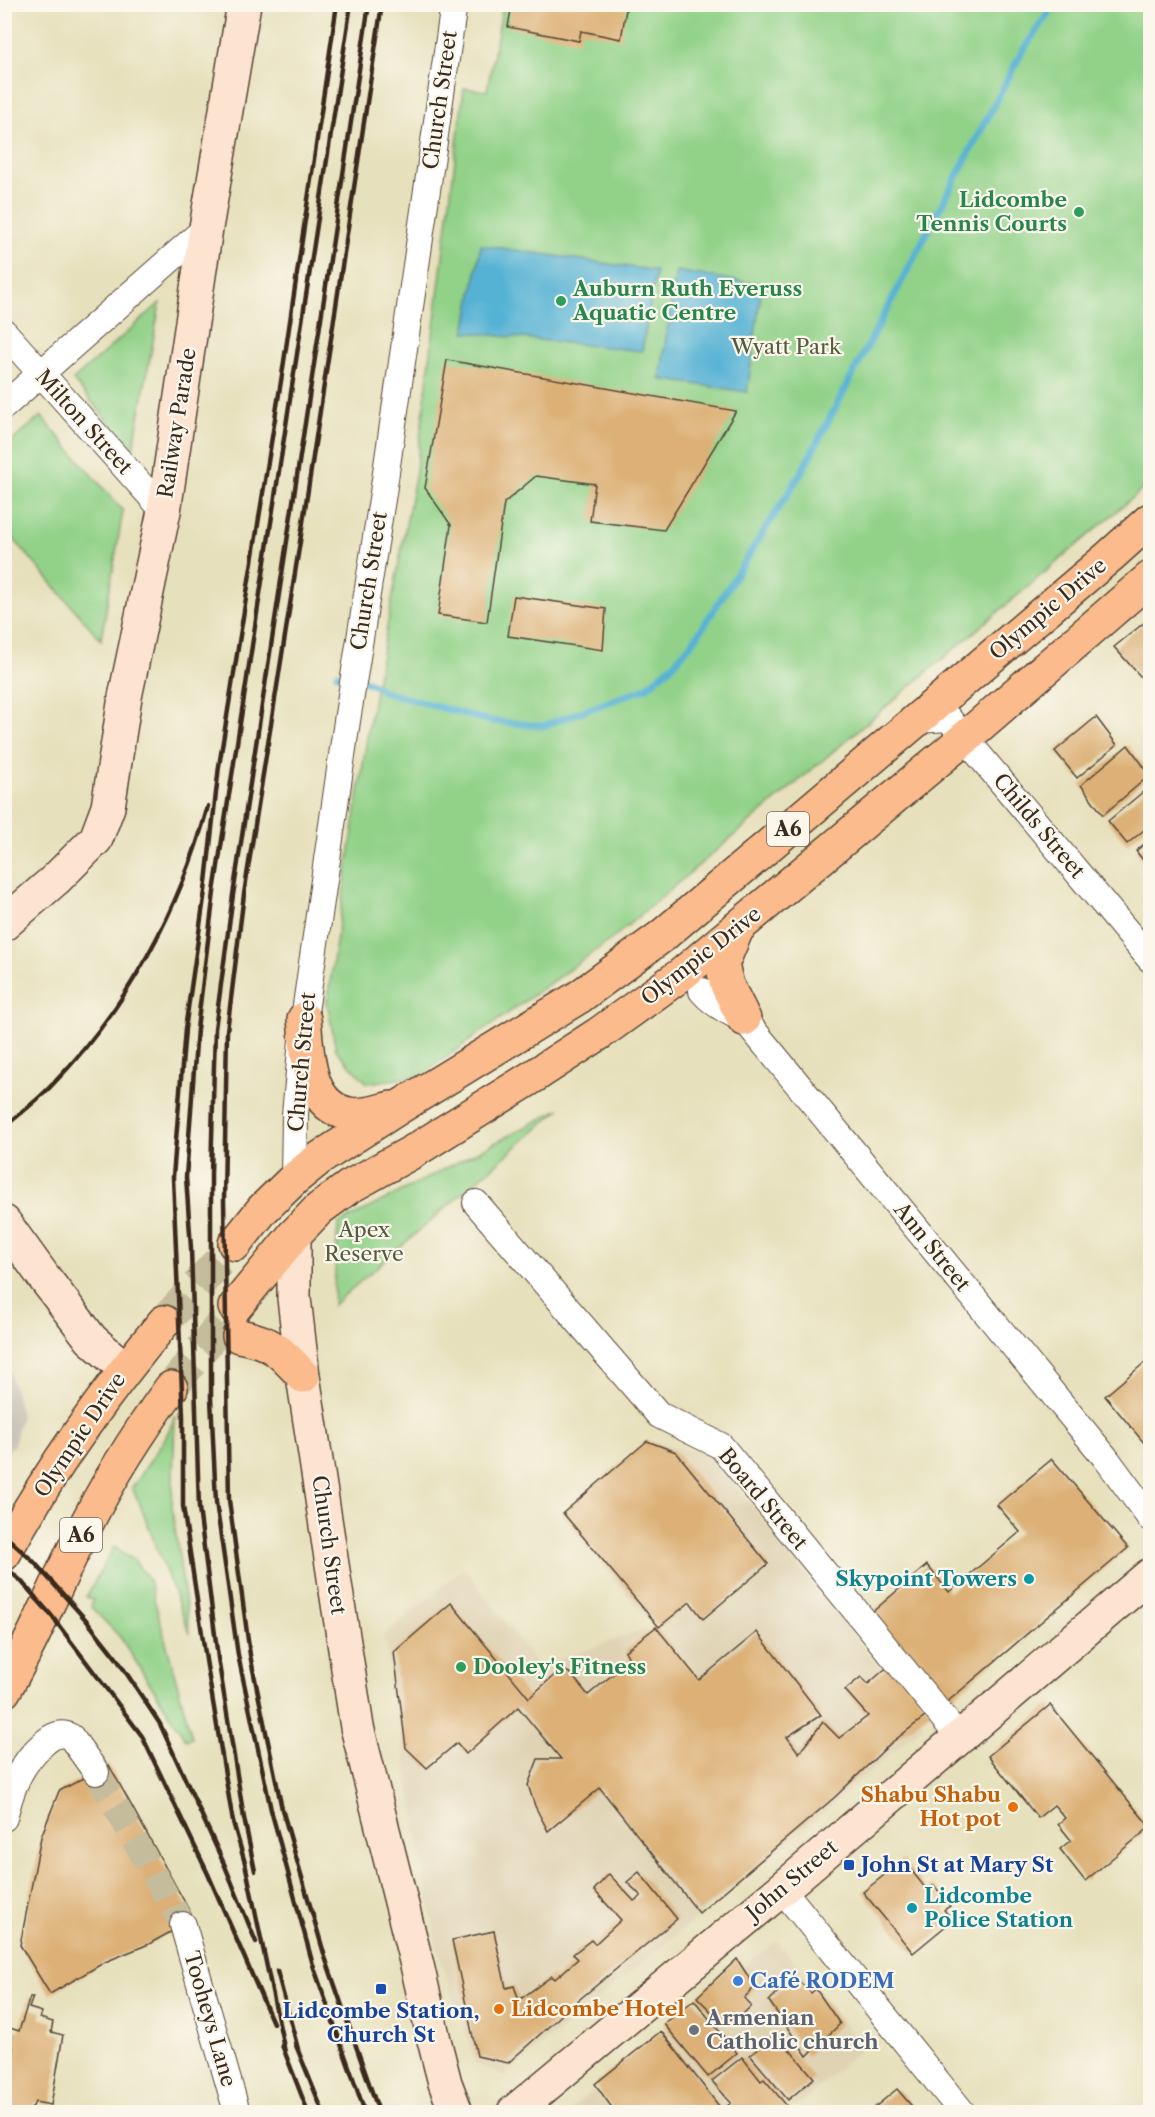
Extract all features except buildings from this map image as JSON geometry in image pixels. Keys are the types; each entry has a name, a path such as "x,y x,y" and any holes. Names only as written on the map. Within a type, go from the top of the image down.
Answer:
{"highway":[{"name":"Olympic Drive","path":"235,1244 263,1209 294,1179 328,1152 579,997 662,936 1150,520"},
{"name":"Olympic Drive","path":"303,1376 280,1351 260,1341 237,1322 294,1235 320,1209 349,1187 414,1151 600,1033 682,974 965,738 1150,578"},
{"path":"737,929 722,964 727,985 744,1019"},
{"path":"304,1019 311,1077 319,1093 335,1109 349,1114 364,1114 401,1106"},
{"path":"294,1179 325,1190 349,1187"},
{"name":"Church Street","path":"294,1179 294,1235"},
{"name":"Olympic Drive","path":"4,1554 41,1491 125,1369 164,1322"},
{"name":"A6","path":"4,1691 101,1497 149,1418 171,1388"}],"street":[{"name":"Railway Parade","path":"4,924 56,879 96,839 108,807 125,697 164,511 206,228 244,4"},
{"name":"Church Street","path":"294,1179 295,1114 304,1019 454,4"},
{"path":"4,406 206,228"},
{"name":"Milton Street","path":"4,332 164,511"},
{"name":"Childs Street","path":"916,720 948,718 1150,959"},
{"name":"Ann Street","path":"702,990 712,1002 744,1019 1105,1457 1150,1518"},
{"name":"Board Street","path":"476,1203 658,1415 721,1446 959,1737"},
{"path":"4,1222 91,1339 125,1369"},
{"name":"Church Street","path":"294,1235 294,1298 303,1376 357,1727 434,2040 456,2112"},
{"name":"John Street","path":"514,2112 782,1889 1150,1575"},
{"path":"4,1818 19,1770 27,1759 57,1734 66,1734 76,1741 96,1772"},
{"path":"782,1889 962,2112"},
{"name":"Tooheys Lane","path":"183,1925 237,2112"}],"shaded area":[{"path":"5,1354 21,1415 14,1446 5,1453"},
{"path":"647,1441 711,1454 924,1725 793,1839 504,2076 476,2064 437,1948 384,1635 464,1568 539,1667 653,1626 560,1513"},
{"path":"777,1940 863,2047 790,2112 567,2112"}],"green space":[{"name":"Wyatt Park","path":"503,5 1150,5 1150,483 613,938 420,1076 367,1083 336,1050 327,1002 370,718 416,471 464,88 487,91"},
{"path":"160,303 133,450 73,380"},
{"path":"41,416 123,511 101,640 5,529 5,447"},
{"name":"Apex Reserve","path":"560,1109 333,1305 338,1224"},
{"path":"175,1416 172,1507 190,1634 132,1488 166,1437"},
{"path":"114,1547 134,1560 149,1580 192,1738 186,1740 120,1637 91,1607 93,1600 86,1597"}],"water":[{"name":"Auburn Ruth Everuss Aquatic Centre","path":"481,245 656,271 642,351 465,332"},
{"path":"676,271 762,285 747,392 660,379"}],"waterway":[{"path":"337,674 370,683 385,692 490,721 543,726 646,688 674,664 696,638 801,473 1022,52 1054,4"}],"tunnel":[{"path":"164,1322 235,1244"},
{"path":"171,1388 235,1307"},
{"path":"96,1772 183,1925"}],"railway":[{"path":"285,2052 245,1863 233,1822 183,1506 183,1416 173,1177 185,1029 205,891 219,766 282,375 337,4"},
{"path":"255,1871 218,1658 199,1508 191,1248 186,1177 197,1029 214,892 351,4"},
{"path":"365,2112 313,1965 271,1810 238,1655 216,1502 211,1398 211,1174 215,1029 233,895 369,4"},
{"path":"379,2112 325,1957 282,1809 250,1655 229,1500 224,1200 227,1031 244,894 382,4"},
{"path":"4,1127 47,1091 79,1055 127,990 166,919 182,882 208,806"},
{"path":"4,1535 34,1562 87,1621 117,1659 160,1724 225,1866 256,1942"},
{"path":"4,1566 21,1581 51,1615 142,1736 208,1874 273,2023"},
{"path":"277,1971 298,2049"},
{"path":"295,2043 323,2112"},
{"path":"282,2045 308,2112"}],"place":[{"name":"Lidcombe Tennis Courts","path":"1079,212"},
{"name":"Auburn Ruth Everuss Aquatic Centre","path":"561,301"},
{"name":"Skypoint Towers","path":"1029,1579"},
{"name":"Dooley's Fitness","path":"461,1667"},
{"name":"Shabu Shabu Hot pot","path":"1013,1807"},
{"name":"John St at Mary St","path":"849,1865"},
{"name":"Lidcombe Police Station","path":"912,1908"},
{"name":"Café RODEM","path":"738,1981"},
{"name":"Lidcombe Station, Church St","path":"381,1989"},
{"name":"Lidcombe Hotel","path":"499,2009"},
{"name":"Armenian Catholic church","path":"694,2030"}]}
